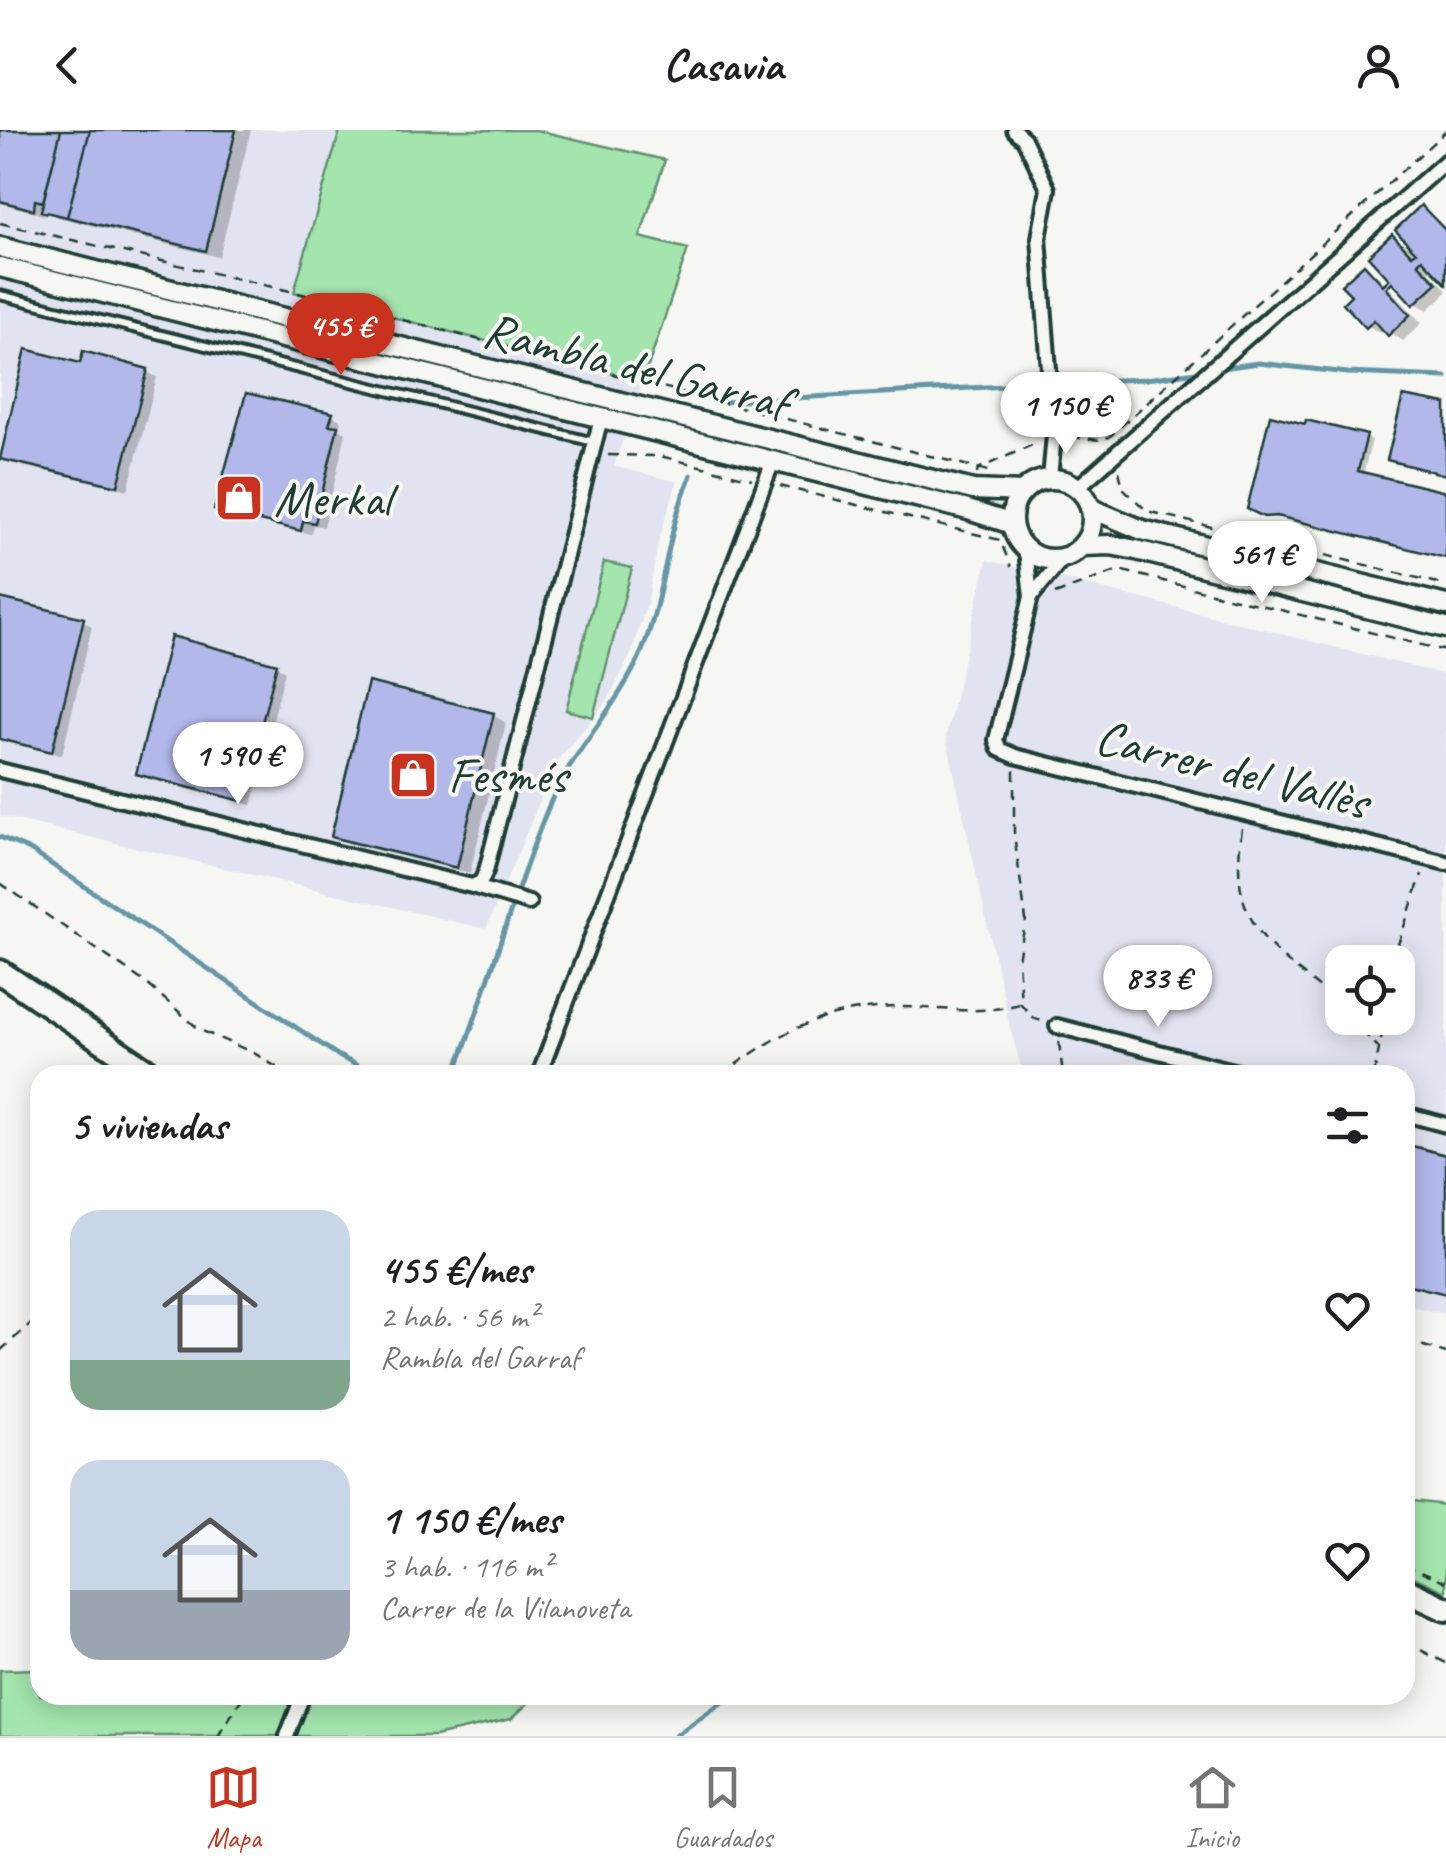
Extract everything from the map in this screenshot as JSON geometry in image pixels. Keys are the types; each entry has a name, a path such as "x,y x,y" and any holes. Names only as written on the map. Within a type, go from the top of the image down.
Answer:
{"highway":[{"path":"0,972 138,1065"},
{"path":"1415,1595 1446,1609"}],"street":[{"path":"1014,130 1024,139 1048,189 1039,238 1054,435 1050,479 1078,488 1090,508 1091,528 1082,546 1063,558 1031,597"},
{"path":"1078,488 1446,161"},
{"name":"Rambla del Garraf","path":"0,247 720,438 973,490 1022,492 1036,482 1050,479"},
{"name":"Rambla del Garraf","path":"0,267 601,418 698,432"},
{"path":"472,886 482,882 486,872 601,418"},
{"name":"Rambla del Garraf","path":"720,438 774,461 1012,524"},
{"path":"543,1065 774,461"},
{"path":"1022,492 1014,507 1012,524 1017,540 1044,559 1063,558"},
{"path":"1090,508 1142,530 1446,605"},
{"path":"1082,546 1136,550 1446,628"},
{"path":"1026,550 1031,597"},
{"name":"Carrer del Vallès","path":"1031,597 996,740 999,750 1446,863"},
{"path":"0,770 472,886 529,904"},
{"path":"1057,1026 1210,1065"},
{"path":"1415,1117 1446,1125"},
{"path":"288,1736 299,1705"}],"lane":[{"name":"Rambla del Garraf","path":"0,295 593,447"}],"path":[{"path":"978,469 1054,435 1100,440 1109,437 1446,132"},
{"path":"0,223 294,292 993,473"},
{"path":"1100,440 1114,457 1123,488 1147,511 1446,585"},
{"path":"593,447 660,456 1000,540 1022,595 1046,598 1119,570 1446,652"},
{"path":"973,490 978,469"},
{"path":"963,531 968,510"},
{"path":"1015,756 1014,835 1026,920 1018,958 1021,1004 1033,1018 1057,1026 1063,1065"},
{"path":"1244,813 1237,874 1242,900 1272,949 1325,990"},
{"path":"1397,945 1430,858"},
{"path":"0,883 146,983 200,1030 273,1065"},
{"path":"735,1065 802,1023 847,1011 899,1007 960,1013 996,1011 1021,1004"},
{"path":"1366,1035 1380,1049"},
{"path":"1376,1065 1382,1035"},
{"path":"0,1351 30,1325"},
{"path":"1415,1343 1446,1354"},
{"path":"1415,1568 1446,1582"},
{"path":"1415,1647 1446,1662"},
{"path":"218,1736 238,1705"}],"shaded area":[{"path":"0,130 340,130 295,292 643,381 614,466 677,482 658,543 648,600 631,654 608,700 556,762 486,929 0,816"},
{"path":"987,560 1446,675 1446,1314 1415,1307 1415,1065 1021,1065 946,736"}],"green space":[{"path":"340,130 536,130 665,160 640,237 688,249 643,381 294,292"},
{"path":"604,562 632,568 593,717 566,710"},
{"path":"1415,1501 1446,1505 1446,1592 1415,1578"},
{"path":"30,1669 30,1705 526,1705 511,1719 435,1736 0,1736 0,1670"}],"building":[{"path":"0,130 61,130 43,202 35,200 34,210 0,201"},
{"path":"61,130 90,130 67,217 41,211"},
{"path":"90,130 236,130 206,251 67,217"},
{"path":"1421,205 1446,231 1446,284 1422,259 1418,263 1437,283 1413,305 1392,282 1386,288 1410,315 1388,336 1374,320 1366,328 1343,303 1351,295 1341,285 1364,264 1383,285 1389,279 1368,256 1392,234 1412,255 1416,252 1395,230"},
{"path":"26,349 80,363 83,351 148,369 118,486 0,459"},
{"path":"246,393 333,413 329,425 338,426 315,523 303,521 301,531 214,510"},
{"path":"1403,396 1446,404 1446,475 1387,460"},
{"path":"1270,415 1367,435 1358,471 1446,492 1446,558 1277,516 1264,517 1247,509"},
{"path":"0,598 84,618 52,752 0,739"},
{"path":"171,636 277,664 242,801 136,774"},
{"name":"Fesmés","path":"368,682 494,713 457,868 331,837"},
{"path":"1415,1147 1446,1155 1446,1294 1415,1286"}],"waterway":[{"path":"1215,369 1258,363 1348,373 1446,377"},
{"path":"1060,382 1146,379 1204,371"},
{"path":"724,402 1040,384"},
{"path":"458,1065 548,808 569,767 620,692 642,651 691,475"},
{"path":"0,837 30,850 356,1065"},
{"path":"675,1736 718,1705"}],"place":[{"name":"Merkal","path":"239,498"},
{"name":"Fesmés","path":"413,775"}]}
